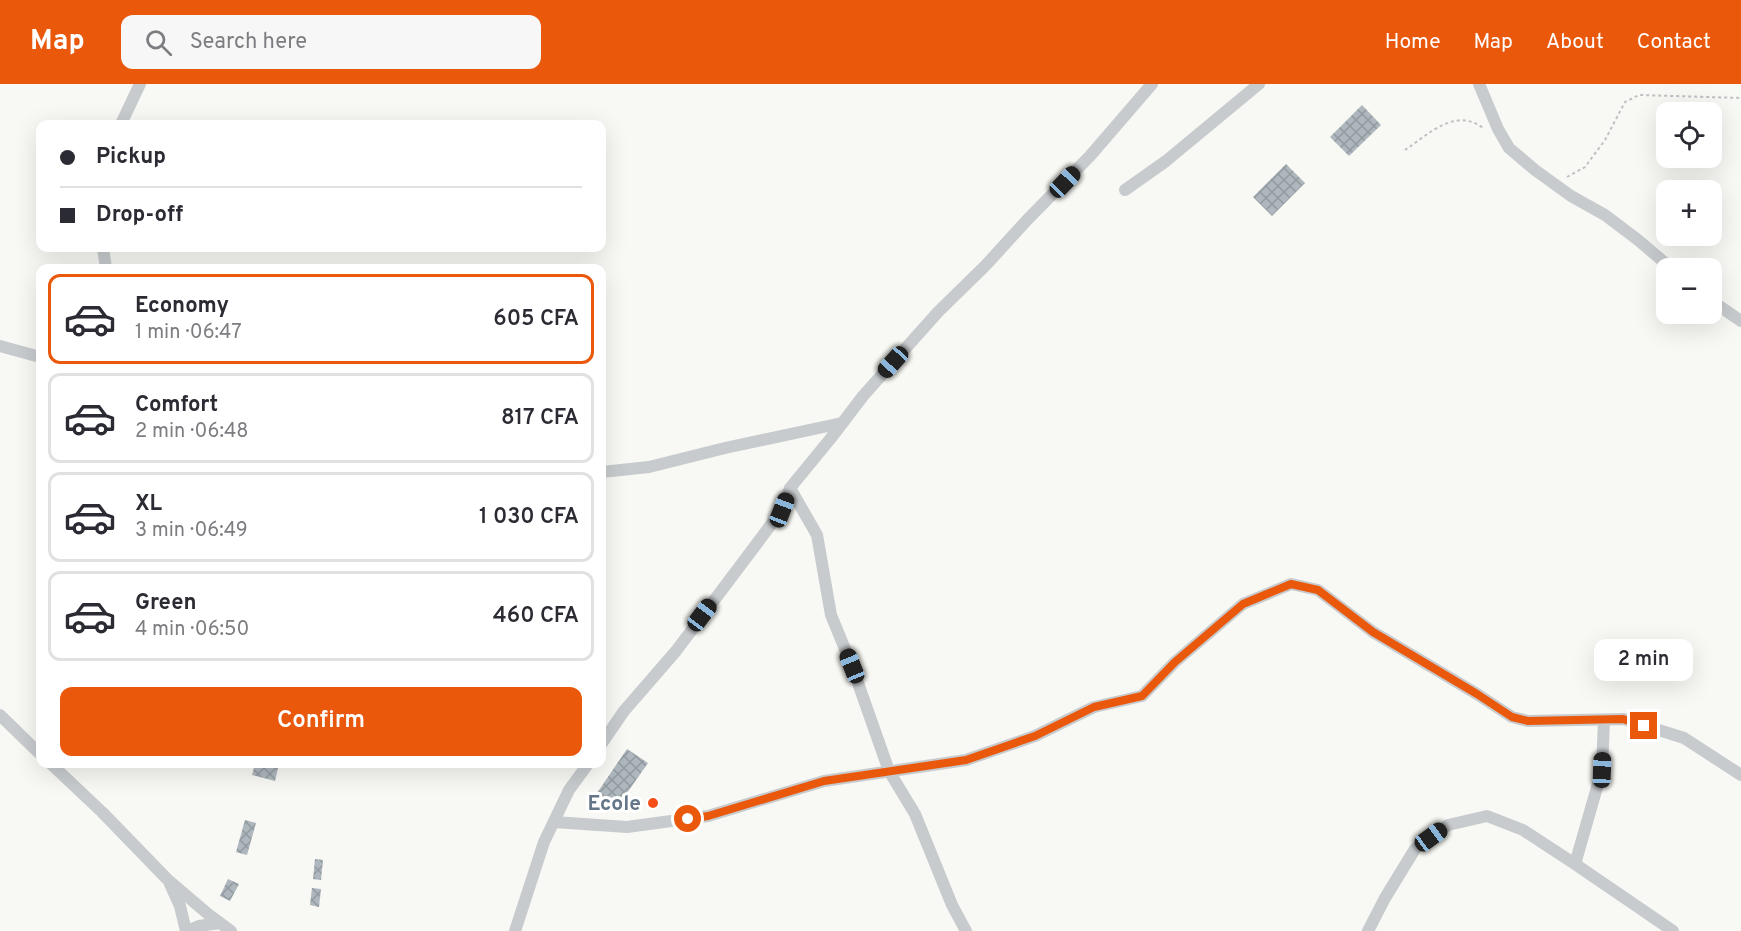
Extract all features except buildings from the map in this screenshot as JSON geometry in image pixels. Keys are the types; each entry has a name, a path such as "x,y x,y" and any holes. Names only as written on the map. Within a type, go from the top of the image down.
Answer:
{"street":[{"path":"123,120 140,84"},
{"path":"606,737 624,711 676,651 782,510 790,488 863,396 938,312 1090,156 1152,84"},
{"path":"1125,190 1166,161 1259,84"},
{"path":"1479,84 1498,129 1509,148 1571,196 1605,215 1659,258"},
{"path":"1722,308 1741,321"},
{"path":"0,346 36,356"},
{"path":"606,472 649,467 842,423"},
{"path":"790,488 817,535 831,615 852,666 889,771 915,814 952,905 966,931"},
{"path":"554,822 627,827 708,816 824,781 966,760 1035,736 1094,707 1142,696 1175,662 1243,604 1291,584 1318,590 1373,632 1512,717 1528,721 1623,719 1684,738 1741,775"},
{"path":"0,716 36,750"},
{"path":"1575,864 1602,770 1604,720"},
{"path":"55,768 167,879 231,931"},
{"path":"515,931 544,842 569,790 585,768"},
{"path":"1368,931 1415,849 1448,825 1487,816 1523,830 1673,931"},
{"path":"167,879 180,906 188,931 199,926 220,923"}],"path":[{"path":"1554,184 1585,166 1605,140 1625,102 1639,95 1741,98"},
{"path":"1405,150 1442,125 1458,119 1476,123 1484,129"}],"place":[{"name":"Ecole","path":"653,803"}],"route":[{"path":"688,819 708,816 824,781 966,760 1035,736 1094,707 1142,696 1175,662 1243,604 1291,584 1318,590 1373,632 1512,717 1528,721 1623,719 1644,726"}]}
